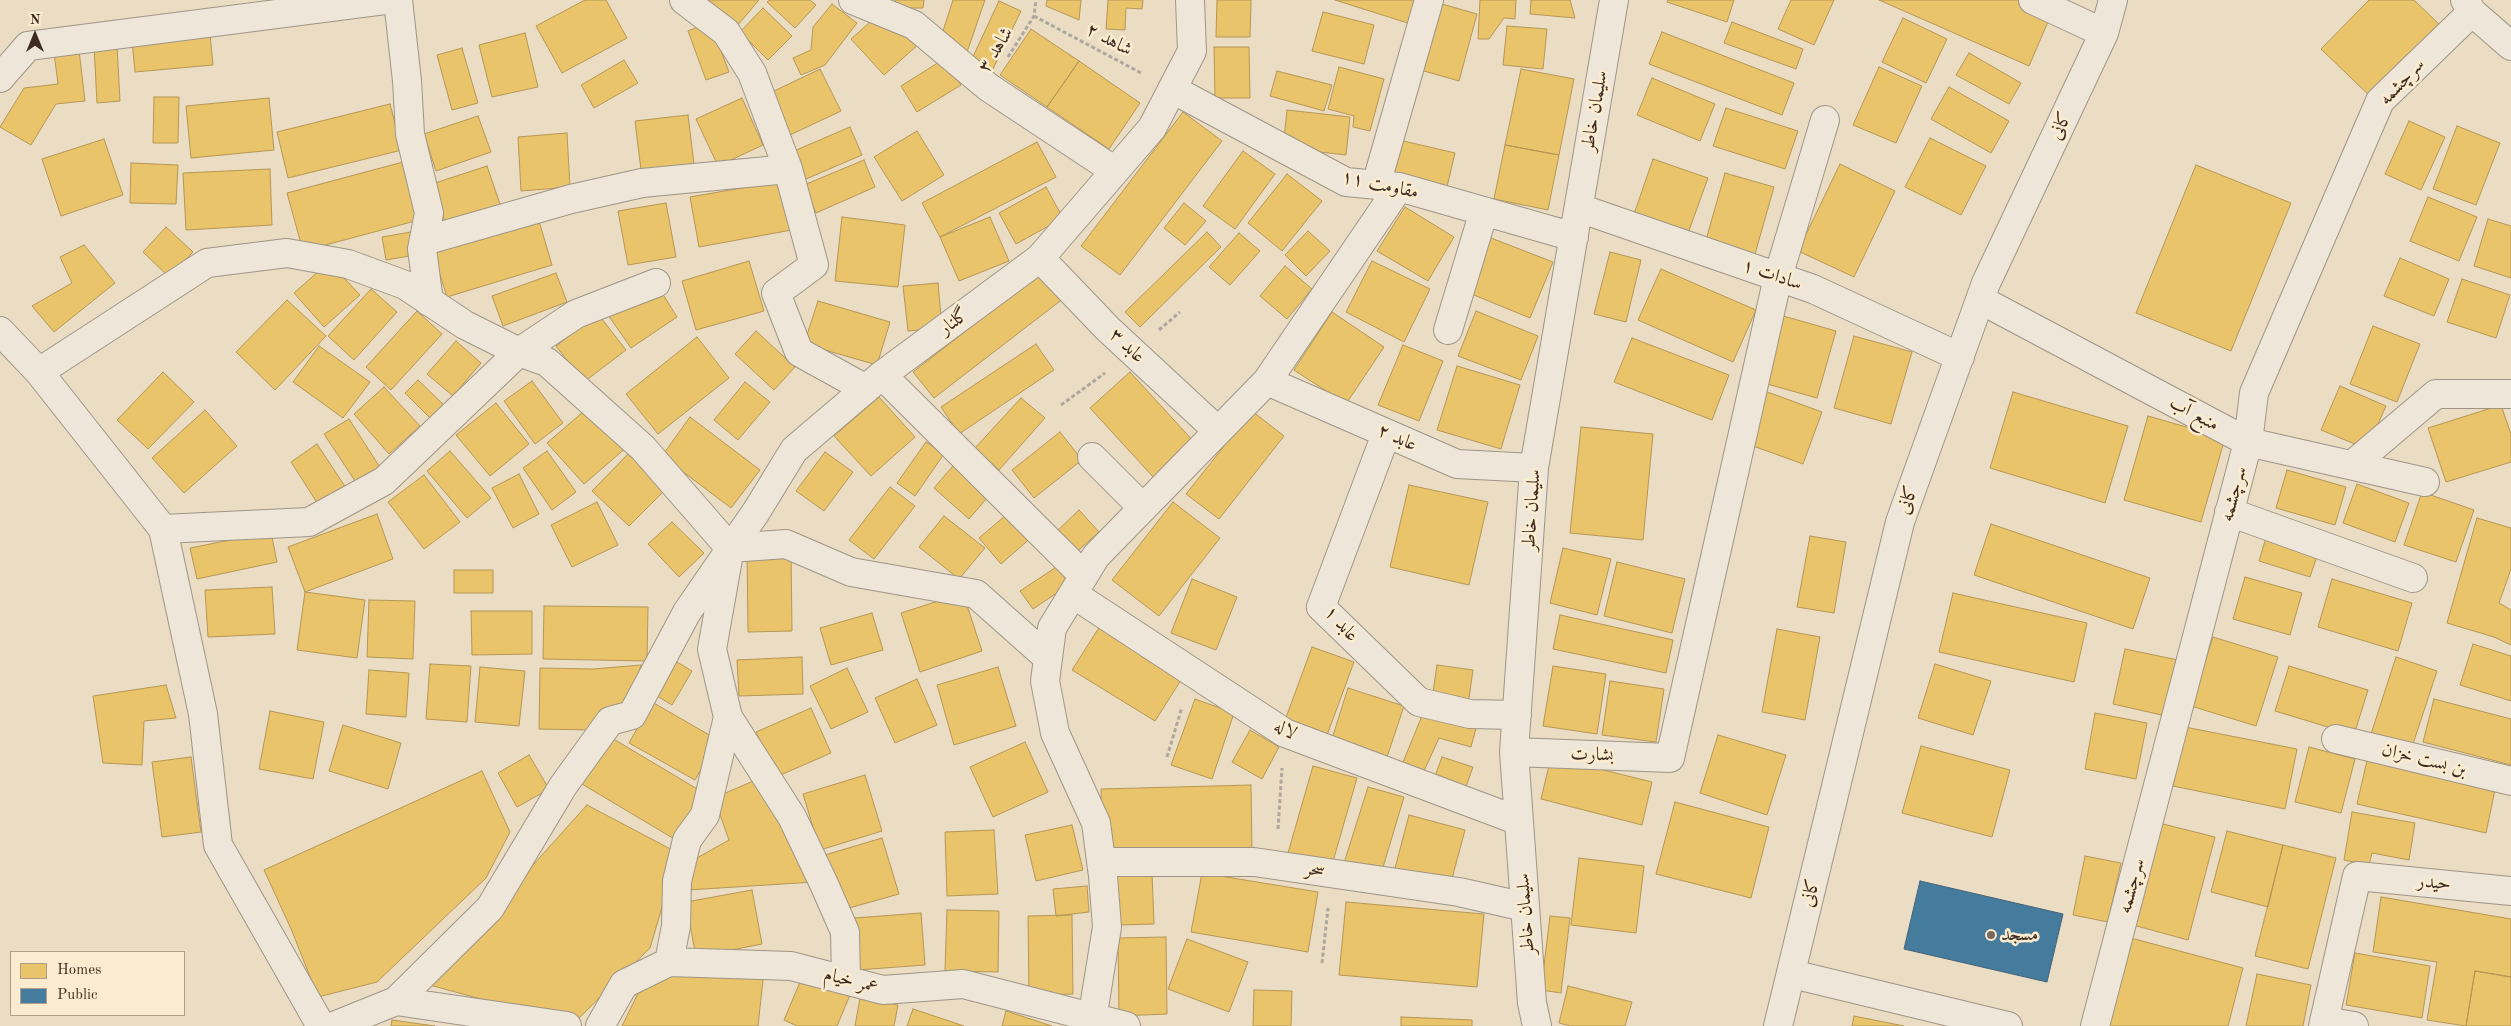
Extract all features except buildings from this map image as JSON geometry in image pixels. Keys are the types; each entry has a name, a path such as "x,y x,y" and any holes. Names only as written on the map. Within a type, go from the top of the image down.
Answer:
{"street":[{"path":"0,78 28,46 386,0"},
{"path":"398,0 407,81 410,134 429,213 422,250 429,302"},
{"path":"424,241 571,199 642,183 788,169 752,73 726,32 684,0"},
{"path":"853,0 914,25 988,87 1115,171"},
{"name":"گلنار","path":"396,1001 490,908 563,786 610,721 632,715 687,612 756,512 794,450 874,382 1040,258 1152,128 1192,51 1190,0"},
{"path":"1092,1022 1107,927 1101,862 1096,824 1055,733 1045,681 1052,628 1096,556 1267,381 1388,186 1429,0"},
{"path":"2033,0 2104,33"},
{"name":"کانی","path":"1778,1026 1900,522 1990,274 2104,33 2113,0"},
{"path":"2468,6 2511,46"},
{"name":"سرچشمه","path":"2095,1026 2248,442 2254,393 2380,101 2468,6"},
{"name":"سلیمان خاطر","path":"1537,1026 1532,1003 1514,752 1534,468 1579,208 1608,7"},
{"name":"مقاومت ۱۱","path":"1172,89 1346,182 1388,186 1574,237"},
{"path":"1778,278 1825,120"},
{"name":"لاله","path":"788,169 814,265 776,293 799,352 874,382 1079,585 1193,673 1285,733 1519,821"},
{"name":"سادات ۱","path":"1579,208 1813,290 1960,357"},
{"path":"1448,330 1484,211"},
{"path":"39,372 207,263 287,254 348,264 404,286 465,325 519,352 547,362 643,448 730,548"},
{"name":"عابد ۳","path":"1040,258 1133,352 1218,431"},
{"name":"بشارت","path":"1514,752 1670,758 1778,278"},
{"path":"163,529 308,522 384,481 519,352 576,314 656,284"},
{"name":"منبع آب","path":"1981,300 2248,442 2425,482"},
{"path":"0,331 39,372 163,529 203,714 218,845 321,1026"},
{"name":"عابد ۲","path":"1267,381 1457,464 1534,468"},
{"path":"2352,465 2436,394 2511,394"},
{"name":"عابد ۱","path":"1386,434 1321,607 1419,702 1470,714 1517,715"},
{"path":"1092,457 1143,508"},
{"path":"2229,512 2413,578"},
{"path":"730,548 786,544 851,572 976,594 1048,658"},
{"path":"730,548 712,649 728,717 792,817 824,884 845,932 846,980"},
{"path":"669,962 676,926 677,881 687,840 705,816 728,717"},
{"name":"بن بست خزان","path":"2336,739 2511,782"},
{"name":"سحر","path":"1101,862 1254,862 1459,892 1525,907"},
{"name":"حیدر","path":"2324,1024 2357,876 2510,884"},
{"name":"عمر خیام","path":"600,1026 624,984 669,962 791,966 882,990 963,984 1092,1022 1126,1026"},
{"path":"1792,974 2008,1026"},
{"path":"334,1026 396,1001 567,1026"},
{"path":"2324,1024 2354,1026"}],"path":[{"name":"شاهد ۳","path":"988,87 1034,16 1036,0"},
{"name":"شاهد ۲","path":"1034,16 1172,89"},
{"path":"1062,405 1133,352"},
{"path":"1167,757 1193,673"},
{"path":"1275,865 1285,733"},
{"path":"1322,963 1332,873"}],"place":[{"name":"مسجد","path":"1991,935"}]}
